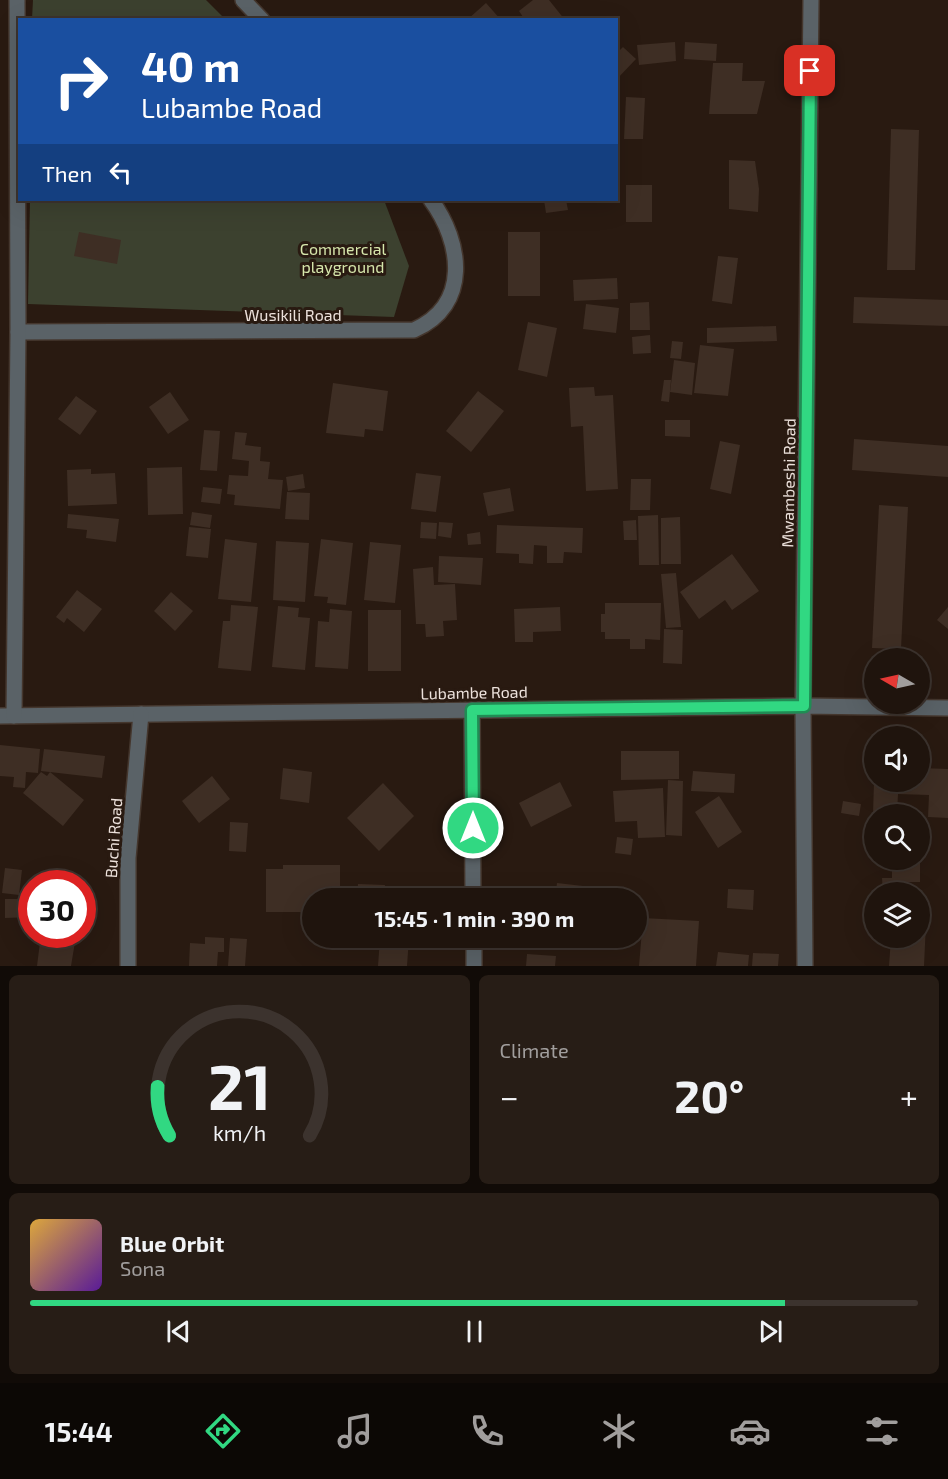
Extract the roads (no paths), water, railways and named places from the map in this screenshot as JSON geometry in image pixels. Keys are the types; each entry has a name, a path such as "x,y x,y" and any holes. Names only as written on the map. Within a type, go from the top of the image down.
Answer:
{"street":[{"path":"7,716 18,332 17,0"},
{"path":"243,0 260,18"},
{"name":"Mwambeshi Road","path":"805,966 804,706 811,0"},
{"name":"Wusikili Road","path":"18,332 414,330 431,322 442,310 452,293 456,271 450,233 432,201"},
{"name":"Lubambe Road","path":"7,716 804,706 948,708"},
{"path":"472,710 473,888"},
{"name":"Buchi Road","path":"128,966 128,858 141,714"},
{"path":"474,948 474,966"}],"park label":[{"name":"Commercial playground","path":"343,257"}]}
